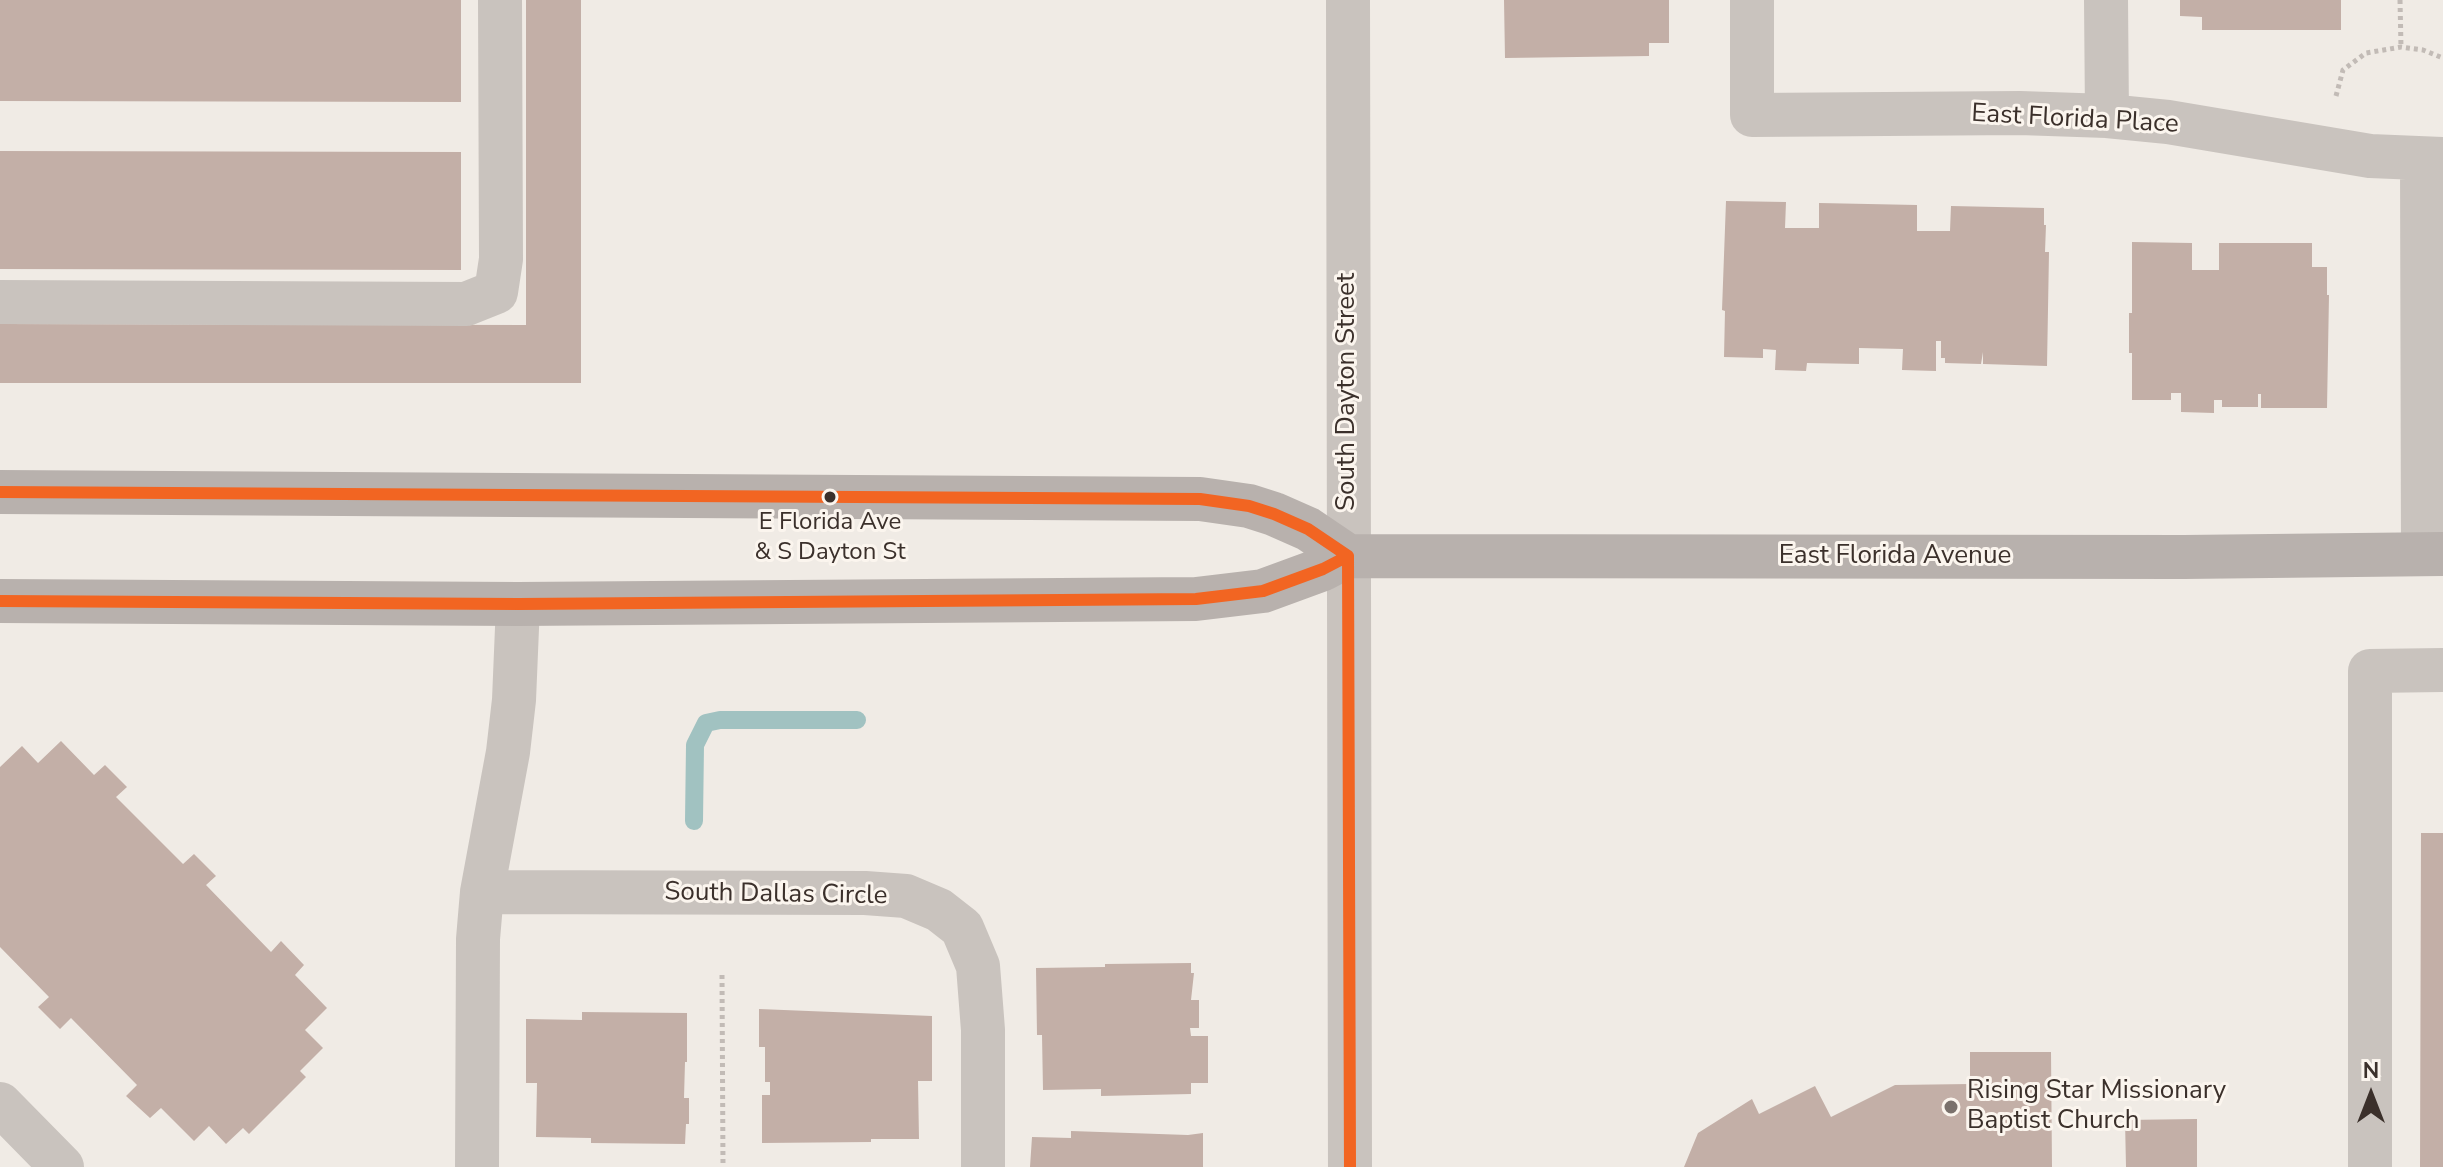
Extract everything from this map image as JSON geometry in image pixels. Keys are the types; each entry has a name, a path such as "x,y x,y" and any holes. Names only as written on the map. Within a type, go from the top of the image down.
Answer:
{"main road":[{"path":"0,492 1200,499 1249,506 1274,514 1308,529 1348,556"},
{"name":"East Florida Avenue","path":"0,601 518,604 1196,599 1263,591 1323,569 1348,556 2184,557 2433,554"}],"street":[{"path":"0,302 466,304 496,292 501,259 500,0"},
{"name":"South Dayton Street","path":"1348,0 1350,1167"},
{"name":"East Florida Place","path":"1752,0 1752,115 2020,113 2107,116 2168,122 2348,153 2433,159"},
{"path":"2106,0 2107,116"},
{"path":"2433,159 2433,554"},
{"path":"477,1167 477,973 482,892 508,752 514,700 518,604"},
{"path":"2370,1167 2370,671 2443,670"},
{"name":"South Dallas Circle","path":"482,892 865,893 906,896 930,905 951,917 962,928 978,966 983,1030 983,1167"},
{"path":"0,1104 62,1167"}],"path":[{"path":"2400,0 2401,47"},
{"path":"2348,153 2336,108 2336,94 2343,70 2366,53 2401,47 2423,50 2443,58"},
{"path":"722,975 723,1167"}],"building":[{"path":"0,0 461,0 461,102 0,101"},
{"path":"526,0 581,0 581,383 0,383 0,324 526,325"},
{"path":"1504,0 1669,0 1669,43 1649,43 1649,56 1505,58"},
{"path":"2180,0 2341,0 2341,30 2202,30 2202,17 2180,16"},
{"path":"0,151 461,152 461,270 0,269"},
{"path":"1726,201 1786,202 1785,228 1819,228 1819,203 1917,205 1917,231 1950,231 1951,206 2044,208 2045,252 2049,252 2047,366 1983,364 1983,352 1981,364 1945,363 1945,358 1941,358 1941,341 1936,341 1936,371 1902,370 1903,349 1859,348 1859,364 1807,363 1806,371 1775,370 1776,350 1763,349 1763,358 1724,357 1725,311 1722,310"},
{"path":"2132,242 2192,243 2192,270 2219,270 2219,243 2312,243 2312,267 2327,267 2327,408 2261,408 2261,394 2258,394 2258,407 2222,407 2222,400 2214,400 2214,413 2181,412 2181,393 2171,393 2171,400 2132,400 2129,313 2132,313"},
{"path":"61,741 94,775 105,765 127,787 116,797 183,864 194,854 216,876 206,885 271,952 281,941 304,965 295,975 327,1008 305,1030 323,1048 300,1071 306,1077 249,1134 243,1128 226,1144 209,1126 194,1141 161,1108 150,1118 126,1096 137,1085 71,1018 60,1029 38,1007 49,997 0,947 0,767 22,746 38,763"},
{"path":"2421,833 2443,833 2443,1167 2420,1167"},
{"path":"1191,963 1191,973 1194,973 1191,1000 1199,1000 1199,1028 1190,1028 1191,1036 1208,1036 1208,1083 1191,1083 1191,1094 1101,1096 1101,1089 1043,1090 1042,1035 1037,1035 1036,968"},
{"path":"759,1009 932,1016 932,1081 918,1081 919,1139 762,1143 762,1095 770,1095 770,1082 765,1082 765,1047 759,1047"},
{"path":"582,1012 687,1013 684,1098 689,1098 689,1124 686,1124 685,1144 591,1143 591,1138 536,1137 537,1083 526,1083 526,1019 582,1020"},
{"name":"Rising Star Missionary Baptist Church","path":"1970,1052 2051,1052 2052,1167 1684,1167 1698,1133 1752,1099 1759,1114 1815,1086 1831,1117 1895,1085 1970,1084"},
{"name":"Rising Star Missionary Baptist Church","path":"2197,1119 2197,1167 2126,1167 2125,1120"},
{"path":"1071,1131 1203,1133 1203,1167 1030,1167 1032,1137 1071,1138"}],"waterway":[{"path":"694,821 695,745 706,723 720,720 857,720"}],"transit line":[{"path":"0,492 1200,499 1249,506 1274,514 1308,529 1348,556"},
{"path":"1348,556 1350,1167"},
{"path":"0,601 518,604 1196,599 1263,591 1323,569 1348,556"}],"place":[{"name":"E Florida Ave & S Dayton St","path":"830,497"},
{"name":"Rising Star Missionary Baptist Church","path":"1951,1107"}]}
